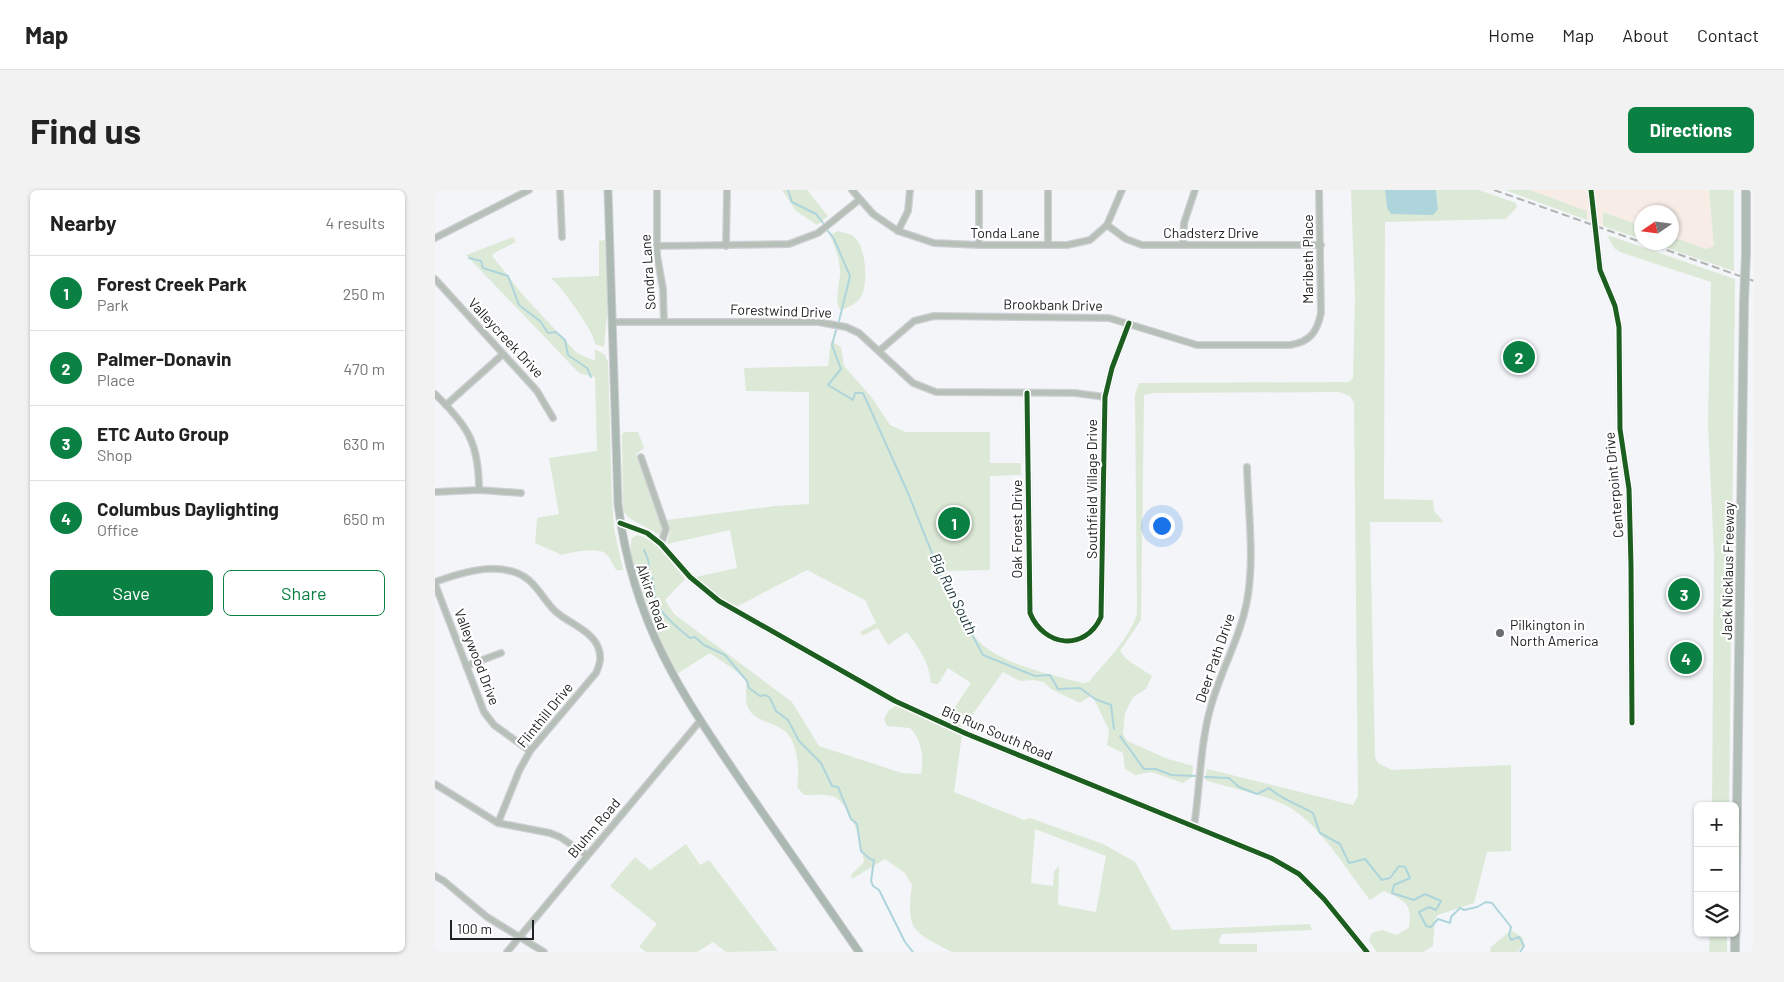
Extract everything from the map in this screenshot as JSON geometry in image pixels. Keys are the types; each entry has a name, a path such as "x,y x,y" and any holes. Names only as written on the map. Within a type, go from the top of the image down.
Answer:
{"highway":[{"name":"Jack Nicklaus Freeway","path":"1735,952 1746,190"}],"main road":[{"name":"Alkire Road","path":"609,190 617,484 620,523 628,567 653,638 672,676 700,721 859,952"}],"street":[{"path":"435,238 529,190"},
{"path":"560,190 562,236"},
{"name":"Sondra Lane","path":"657,190 657,246 663,289 664,322"},
{"path":"726,246 727,190"},
{"name":"Tonda Lane","path":"852,190 873,214 898,231 934,243 979,245 1079,244 1090,240 1107,225"},
{"path":"898,231 908,211 910,190"},
{"path":"979,190 979,245"},
{"path":"1048,190 1048,245"},
{"path":"1107,225 1122,190"},
{"path":"1183,245 1184,223 1195,190"},
{"name":"Maribeth Place","path":"1318,328 1321,313 1319,190"},
{"name":"Centerpoint Drive","path":"1591,190 1600,270 1615,306 1619,327 1620,429 1629,489 1631,723"},
{"path":"657,246 776,246 801,241 818,233 859,200"},
{"name":"Chadsterz Drive","path":"1107,225 1126,239 1142,245 1321,245"},
{"name":"Valleycreek Drive","path":"435,279 537,391 547,404 553,418"},
{"name":"Brookbank Drive","path":"879,351 914,320 934,316 1094,316 1129,323 1197,345 1290,345 1307,340 1318,328"},
{"name":"Forestwind Drive","path":"613,322 817,322 846,327 859,333 913,383 936,392 1075,393 1105,397"},
{"name":"Southfield Village Drive","path":"1069,640 1086,636 1098,624 1101,617 1105,397 1112,368 1129,323"},
{"path":"446,405 503,354"},
{"name":"Oak Forest Drive","path":"1027,393 1028,603 1034,623 1042,632 1054,638 1069,640"},
{"path":"435,394 466,428 475,444 479,462 479,490"},
{"path":"641,457 666,529 661,544"},
{"name":"Deer Path Drive","path":"1194,827 1210,709 1220,678 1235,646 1248,599 1250,572 1247,467"},
{"path":"435,492 479,490 521,493"},
{"name":"Big Run South Road","path":"620,523 647,533 661,544 690,577 719,601 895,701 967,734 1271,858 1299,874 1324,899 1367,952"},
{"name":"Flinthill Drive","path":"435,583 460,572 476,570 505,570 517,573 535,586 558,614 589,634 596,643 600,653 600,663 596,673 530,751 519,771 498,823"},
{"name":"Valleywood Drive","path":"435,583 466,666 489,719 504,734 530,751"},
{"path":"466,666 501,653"},
{"name":"Bluhm Road","path":"507,952 700,721"},
{"path":"435,784 498,823 550,833 587,855"},
{"path":"435,876 444,881 487,917 543,952"}],"shaded area":[{"path":"1530,190 1709,190 1714,246 1706,249 1679,239 1679,205 1634,205 1634,223 1603,212 1603,226 1587,220 1587,211"}],"green space":[{"path":"782,190 807,190 828,216 817,225 796,211"},
{"path":"1351,190 1385,190 1387,208 1438,209 1436,190 1479,190 1516,203 1517,207 1506,219 1385,222 1384,499 1433,500 1434,511 1444,522 1370,522 1375,757 1378,763 1392,770 1511,765 1511,851 1487,852 1474,903 1438,915 1435,919 1433,946 1423,952 1377,952 1369,941 1372,933 1382,930 1396,935 1409,928 1410,913 1406,904 1384,891 1370,900 1331,847 1295,811 1264,797 1205,780 1207,769 1353,805 1358,796 1354,403 1350,396 1339,392 1155,393 1144,395 1141,620 1120,651 1126,659 1152,676 1146,689 1133,697 1125,713 1123,734 1127,741 1168,759 1193,766 1192,777 1183,783 1151,772 1135,775 1125,769 1123,753 1107,745 1109,730 1092,695 1080,703 1051,689 1044,682 1033,680 1020,681 1003,672 962,729 945,722 971,683 948,668 938,684 931,683 926,662 907,632 888,645 878,628 862,636 860,632 876,623 865,600 807,570 736,607 714,595 696,577 737,568 730,530 667,544 670,531 667,520 775,506 809,504 809,392 746,391 744,368 828,366 831,341 841,347 844,366 872,398 890,425 906,432 990,432 990,463 1021,463 1021,475 990,476 990,570 946,571 960,609 979,642 1005,659 1021,666 1083,683 1089,682 1123,641 1137,614 1135,395 1139,383 1349,382 1353,378 1355,297"},
{"path":"1505,190 1530,190 1587,211 1587,220"},
{"path":"1709,190 1734,190 1734,271 1672,250 1679,250 1679,239 1706,249 1714,246"},
{"path":"1603,212 1634,223 1634,237 1603,226"},
{"path":"838,231 852,235 861,247 865,263 865,281 862,295 853,305 840,310 837,301 840,275 839,265 837,252 830,235"},
{"path":"1607,235 1634,244 1634,250 1651,250 1735,279 1729,802 1712,802 1714,553 1708,425 1711,282 1620,252 1614,248"},
{"path":"513,237 516,242 492,254 493,257 523,295 577,353 595,361 595,349 605,355 608,362 614,529 623,570 616,570 605,553 601,551 584,551 562,555 535,543 537,518 559,514 549,458 597,451 595,377 579,373 466,255"},
{"path":"605,240 608,303 604,347 595,344 589,329 576,309 551,278 599,276 599,241"},
{"path":"624,432 638,432 644,448 636,454 661,521 663,530 660,535 629,518 623,511 622,435"},
{"path":"637,535 651,541 664,553 685,579 665,600 674,614 792,702 819,746 902,773 921,774 920,743 914,733 910,728 887,726 884,719 889,710 896,706 962,735 954,792 1024,820 1030,818 1103,844 1135,862 1172,930 1310,924 1312,930 1222,934 1219,940 1220,944 1257,944 1257,952 952,952 928,939 920,934 911,921 910,900 912,885 905,873 885,859 852,879 851,875 864,862 861,845 850,815 845,806 832,796 804,795 797,787 798,764 792,740 778,726 757,718 749,710 746,702 746,678 710,653 677,674 646,606 639,586 633,567 632,538","holes":["1035,829 1106,856 1096,912 1058,905 1059,866 1054,871 1053,886 1031,883"]},
{"path":"686,844 700,865 709,860 778,951 726,952 713,942 697,952 646,952 639,947 657,924 610,886 635,857 650,870"},
{"path":"1511,930 1523,938 1524,944 1517,952 1490,952 1491,947"},
{"path":"1710,937 1727,937 1727,952 1709,952"}],"water":[{"path":"1385,190 1436,190 1438,209 1433,215 1391,214 1387,208"}],"waterway":[{"name":"Big Run South","path":"788,190 792,202 816,214 823,223"},
{"name":"Big Run South","path":"828,231 834,239 850,276 839,321"},
{"path":"469,258 481,261 483,268 508,276 519,305 540,321 548,333 556,332 565,340 568,355 587,368 591,377"},
{"name":"Big Run South","path":"836,330 832,345 841,369 828,385 853,400 855,393 863,393 908,493 943,581 983,655 1035,676 1050,675 1058,689 1080,688 1095,699 1111,705 1114,729"},
{"path":"644,550 649,562 647,570 652,577 655,600 664,614 690,638 695,637 704,645 725,655 747,681 749,688 760,696 765,695 770,698 776,711 788,720 799,741 821,763 832,786 838,787 851,819 857,824 861,851 874,860 871,881 873,886 879,890 905,942 913,952"},
{"name":"Big Run South","path":"1120,736 1144,769 1156,769 1171,775 1196,776"},
{"name":"Big Run South","path":"1205,777 1229,778 1239,787 1257,794 1269,788 1285,799 1313,813 1320,833 1340,844 1349,863 1365,859 1382,880 1390,878 1399,866 1405,867 1410,878 1394,885 1392,893 1414,900 1425,894 1441,901 1436,910 1429,907 1419,912 1426,926 1431,927 1438,919 1450,923 1451,917 1460,908 1464,910 1477,907 1486,902 1492,903 1511,927 1509,935 1511,940 1519,937 1524,946 1520,952"}],"railway":[{"path":"1494,190 1634,240"},
{"path":"1667,250 1754,281"}],"cycle path":[{"path":"1591,190 1600,270 1615,306 1619,327 1620,429 1629,489 1632,723"},
{"path":"1027,393 1030,613 1036,624 1045,633 1065,641 1075,640 1085,636 1094,628 1101,617 1105,397 1112,368 1129,323"},
{"path":"620,523 647,533 661,544 690,577 719,601 895,701 967,734 1271,858 1299,874 1324,899 1367,952"}],"place":[{"name":"Palmer-Donavin","path":"1519,357"},
{"name":"Forest Creek Park","path":"954,523"},
{"name":"ETC Auto Group","path":"1684,594"},
{"name":"Pilkington in North America","path":"1500,633"},
{"name":"Columbus Daylighting","path":"1686,658"}]}
